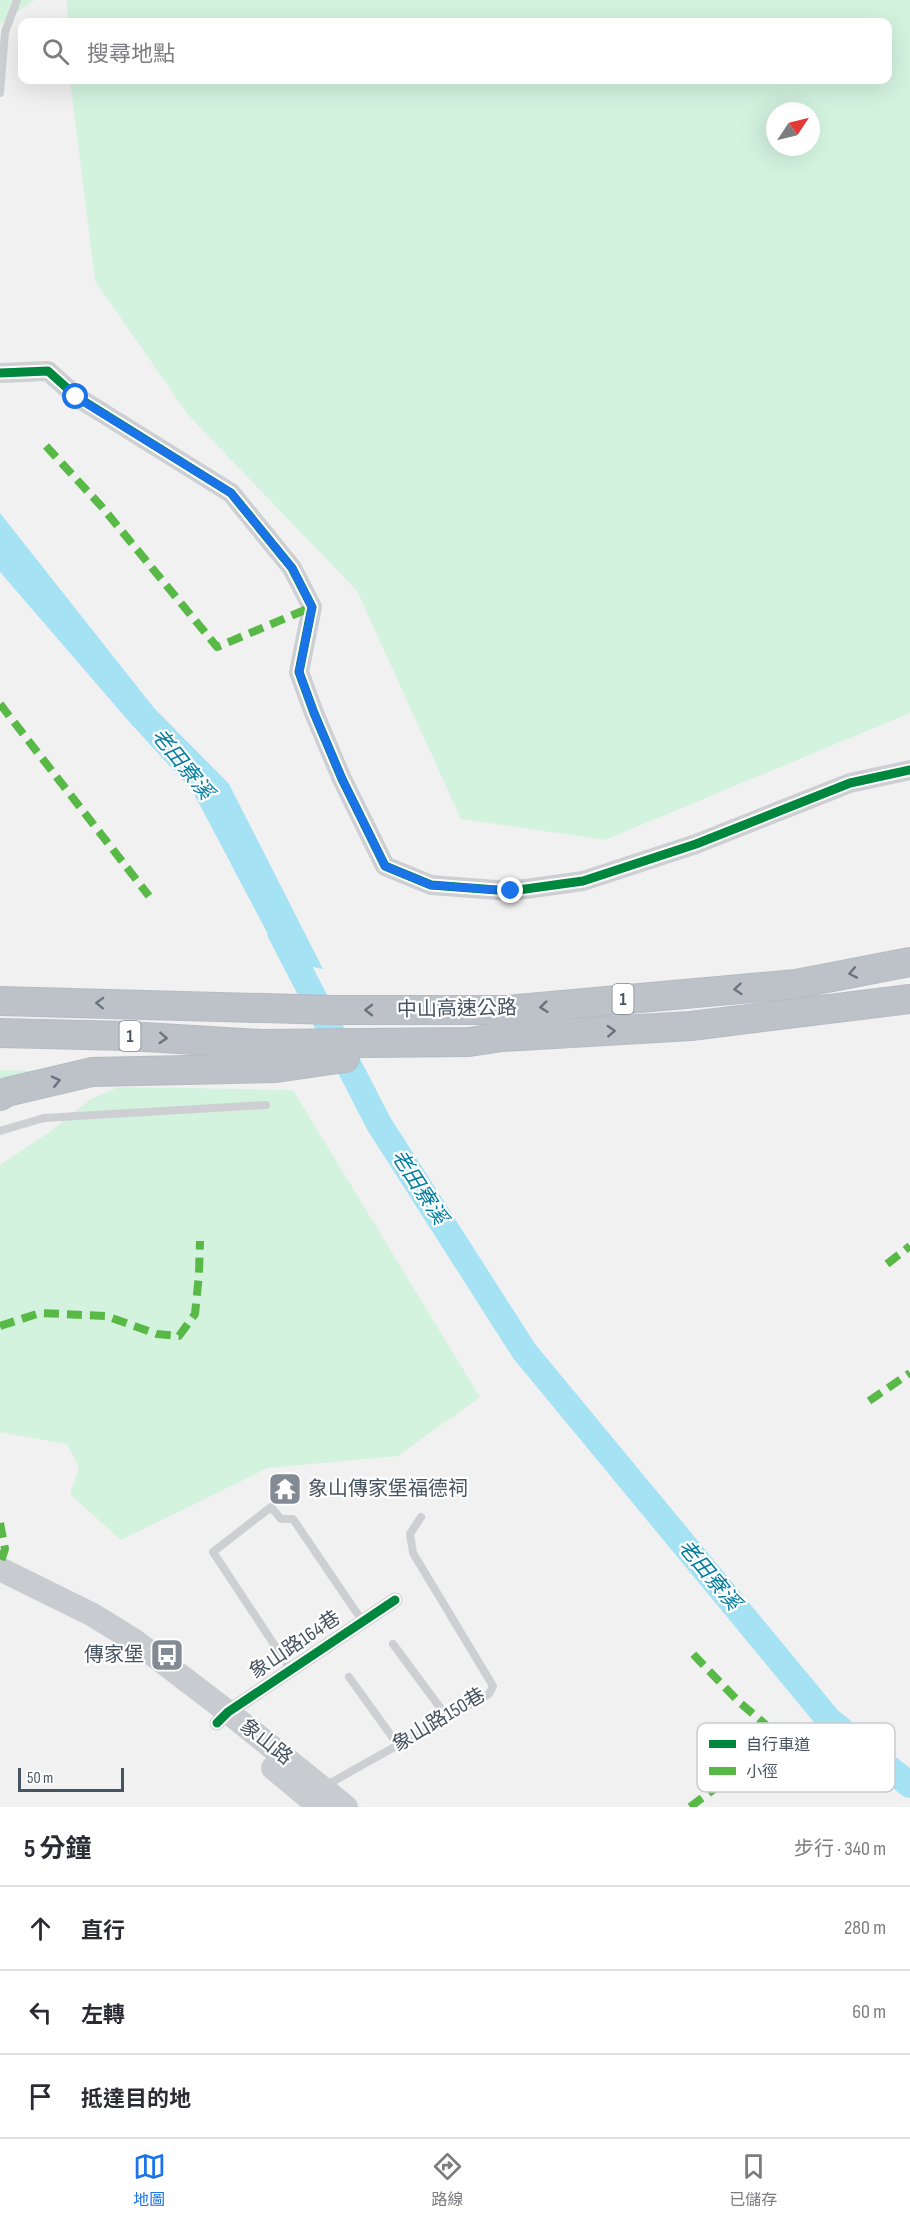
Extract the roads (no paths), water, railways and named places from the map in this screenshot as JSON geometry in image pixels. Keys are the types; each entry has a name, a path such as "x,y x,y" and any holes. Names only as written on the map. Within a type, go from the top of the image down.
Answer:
{"highway":[{"name":"中山高速公路","path":"0,1001 243,1008 507,1010 796,984 910,962"},
{"path":"0,992 49,1002"},
{"name":"中山高速公路","path":"0,1033 128,1036 261,1044 470,1042 502,1037 692,1026 805,1014 910,999"},
{"path":"0,1096 7,1092 92,1072 276,1068 470,1042"}],"main road":[{"name":"象山路","path":"0,1569 93,1615 135,1641 317,1797 346,1807"},
{"name":"象山路","path":"0,1586 84,1627 126,1652 223,1718"}],"street":[{"path":"0,373 48,371 76,397 231,493 292,568 312,607 299,672 342,779 385,866 431,885 511,891 583,881 696,843 850,783 910,770"},
{"name":"象山路164巷","path":"223,1718 395,1600"}],"lane":[{"path":"0,93 5,32 17,0"},
{"path":"0,1131 44,1118 266,1105"},
{"name":"象山路164巷","path":"291,1671 213,1552 271,1507 281,1520 293,1519 363,1622"},
{"name":"象山路150巷","path":"317,1797 398,1745 489,1694 493,1686 413,1553 410,1534 421,1517"},
{"path":"393,1644 447,1717"},
{"path":"349,1677 398,1745"}],"water":[{"name":"老田寮溪","path":"0,513 154,708 229,784 323,969 282,961 192,790 132,725 0,572"}],"waterway":[{"name":"老田寮溪","path":"280,932 379,1124 524,1351 833,1723"},
{"name":"老田寮溪","path":"895,1773 910,1785"}],"place":[{"name":"象山傳家堡福德祠","path":"285,1489"},
{"name":"傳家堡","path":"167,1655"}]}
